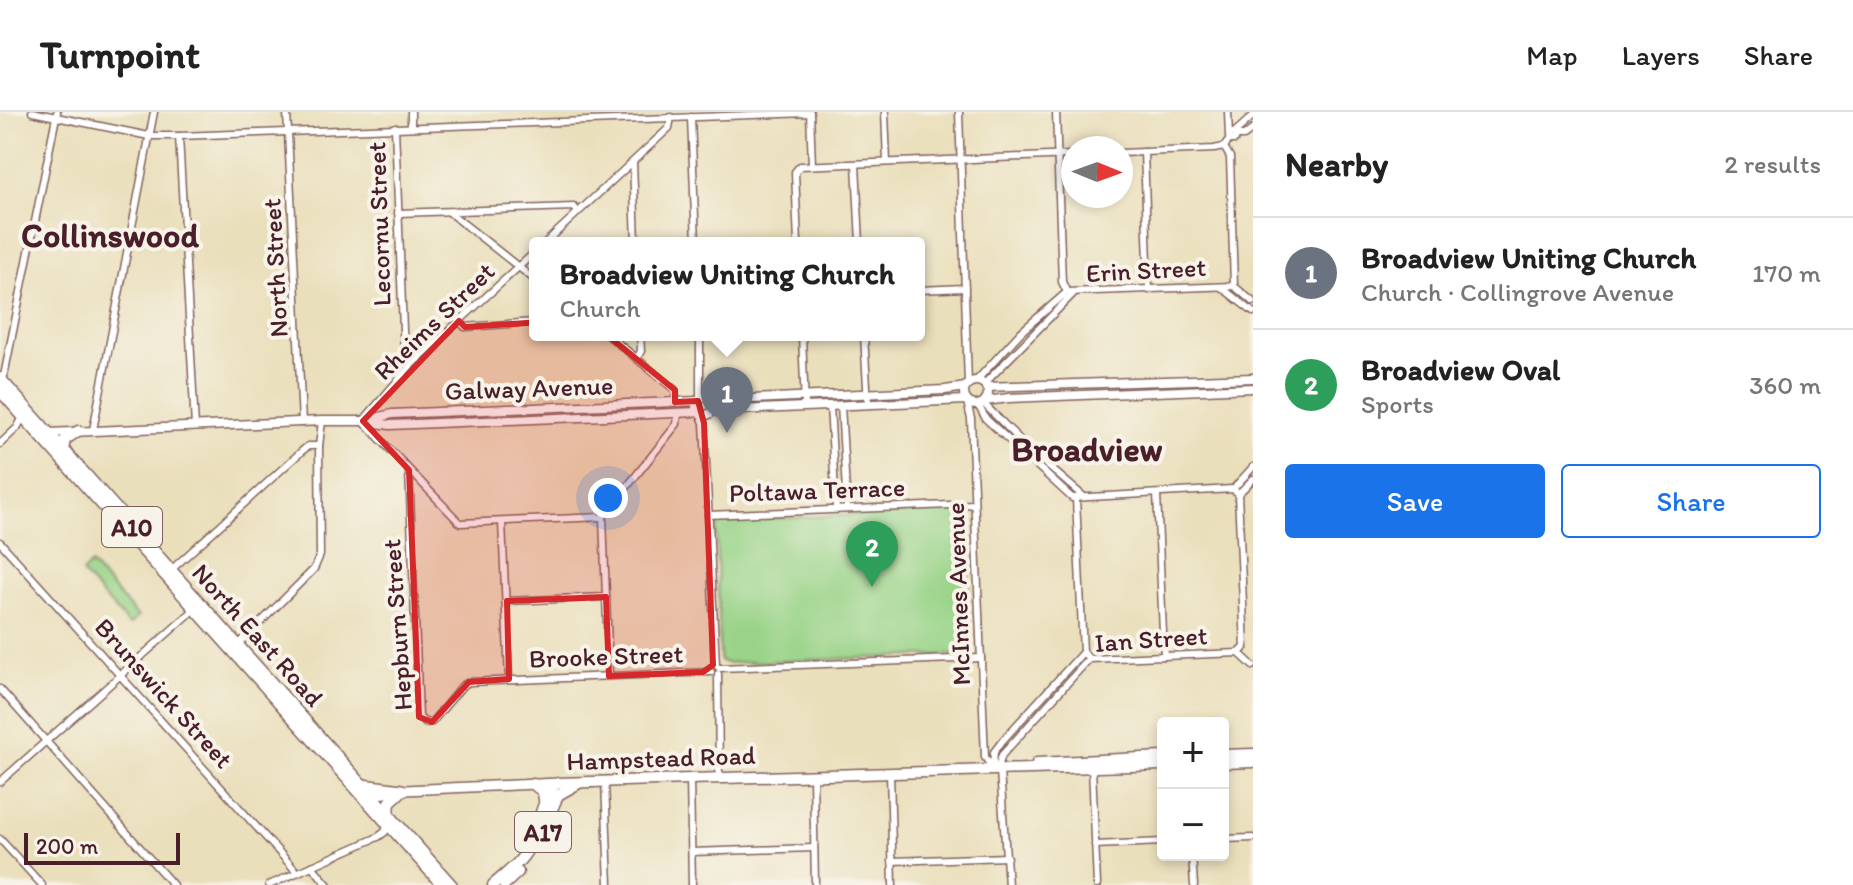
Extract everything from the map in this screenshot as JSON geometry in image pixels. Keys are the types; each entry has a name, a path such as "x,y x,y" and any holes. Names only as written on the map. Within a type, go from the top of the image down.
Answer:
{"highway":[{"name":"North East Road","path":"1,384 23,417 63,450 171,570 198,606 238,645 360,788 386,825 442,885"},
{"name":"North East Road","path":"1,384 360,788"},
{"path":"63,450 65,440 78,431"},
{"path":"1229,755 1253,754"},
{"name":"Hampstead Road","path":"1092,764 1157,758"},
{"path":"1229,763 1253,762"},
{"name":"Hampstead Road","path":"558,783 1092,764 1157,765"},
{"name":"A17","path":"504,885 534,852 558,795 581,782"},
{"name":"A17","path":"493,885 524,857 552,786 558,783"},
{"path":"533,784 543,792 544,806"},
{"path":"360,788 372,795"},
{"path":"386,825 390,802 404,790"},
{"name":"North East Road","path":"372,795 386,825 452,885"}],"main road":[{"name":"Hampstead Road","path":"360,788 404,790 558,783"},
{"name":"Hampstead Road","path":"372,795 404,790"}],"street":[{"path":"32,112 56,114 149,136 411,127 486,120 495,126 653,115 691,117 810,112 812,165"},
{"path":"93,430 154,112"},
{"name":"North Street","path":"287,112 302,423"},
{"path":"411,112 411,127"},
{"path":"569,112 570,121"},
{"path":"885,112 887,162"},
{"path":"959,112 965,288 975,379 988,394 975,406"},
{"path":"1056,112 1062,282 1070,293"},
{"path":"1228,112 1233,135"},
{"path":"1,384 56,114"},
{"path":"1133,152 1224,147 1253,116"},
{"path":"551,237 669,128 671,117"},
{"path":"691,117 696,237"},
{"name":"Lecornu Street","path":"395,127 404,355 411,365"},
{"path":"1233,135 1244,136 1253,129"},
{"path":"179,136 195,427"},
{"path":"1224,147 1230,157 1234,286"},
{"path":"1144,152 1149,290"},
{"path":"798,237 795,172 800,166 1061,155"},
{"path":"633,162 636,237"},
{"path":"856,164 860,237"},
{"path":"398,213 574,207 578,212"},
{"path":"449,212 529,275"},
{"name":"Rheims Street","path":"363,421 411,365 529,258"},
{"name":"Erin Street","path":"975,379 1070,293 1234,286 1253,302"},
{"name":"Erin Street","path":"1221,287 1253,312"},
{"path":"925,290 965,288"},
{"path":"459,321 465,327 529,322"},
{"path":"616,341 675,390 676,402"},
{"path":"637,358 641,351 640,341"},
{"path":"700,341 719,778"},
{"path":"802,341 805,407"},
{"path":"864,341 868,404"},
{"name":"Galway Avenue","path":"44,434 322,421 363,421 390,425 678,413 804,397 945,390 975,379 1253,378"},
{"path":"975,379 964,393 986,419 1060,488 1080,498 1236,492 1253,479"},
{"name":"Galway Avenue","path":"363,421 392,414 676,402 704,408 868,404 975,406 1253,388"},
{"path":"841,405 847,509"},
{"path":"830,406 836,509"},
{"path":"975,406 1034,454 1080,498 1083,652 1089,659"},
{"name":"McInnes Avenue","path":"975,406 974,504 985,757 993,767 1007,857 1008,885"},
{"path":"609,676 603,517 677,424 678,413"},
{"path":"0,444 17,428 23,417"},
{"path":"238,645 314,569 320,555 319,446 322,421"},
{"path":"363,421 460,523 603,517"},
{"path":"171,570 302,451 308,446 319,446"},
{"path":"1239,653 1245,647 1236,492 1253,467"},
{"name":"Hepburn Street","path":"409,470 419,717 425,723 432,722 462,686 469,682 509,679"},
{"path":"1157,494 1164,656"},
{"name":"Poltawa Terrace","path":"708,515 974,504"},
{"path":"502,522 509,679"},
{"name":"Brunswick Street","path":"0,542 297,872"},
{"path":"507,601 606,597"},
{"path":"0,782 198,606"},
{"name":"Ian Street","path":"1245,647 1253,654"},
{"name":"Ian Street","path":"993,767 994,752 1003,740 1083,652"},
{"name":"Ian Street","path":"993,767 1089,659 1239,653 1253,666"},
{"name":"Brooke Street","path":"509,679 981,658"},
{"path":"0,689 173,885"},
{"path":"1092,764 1097,885"},
{"path":"890,772 893,885"},
{"path":"813,775 815,885"},
{"path":"690,779 692,885"},
{"path":"605,781 609,885"},
{"path":"270,885 312,866 386,825"},
{"path":"1229,839 1253,838"},
{"path":"0,839 42,885"},
{"path":"1095,845 1157,842"},
{"path":"692,852 814,848"},
{"path":"892,861 1007,857"},
{"path":"1192,861 1194,885"},
{"path":"312,866 328,885"}],"highlighted area":[{"path":"587,319 675,390 675,402 698,401 704,423 713,665 703,672 609,676 606,597 507,601 509,679 469,682 432,722 419,717 409,470 363,421 459,321 465,327"}],"green space":[{"path":"966,510 971,654 720,661 716,521"},
{"path":"91,564 138,617 129,625 82,573"}],"place":[{"name":"Broadview Uniting Church","path":"727,433"},
{"name":"Broadview Oval","path":"872,587"}],"district":[{"name":"Collinswood","path":"110,235"},
{"name":"Broadview","path":"1087,449"}]}
